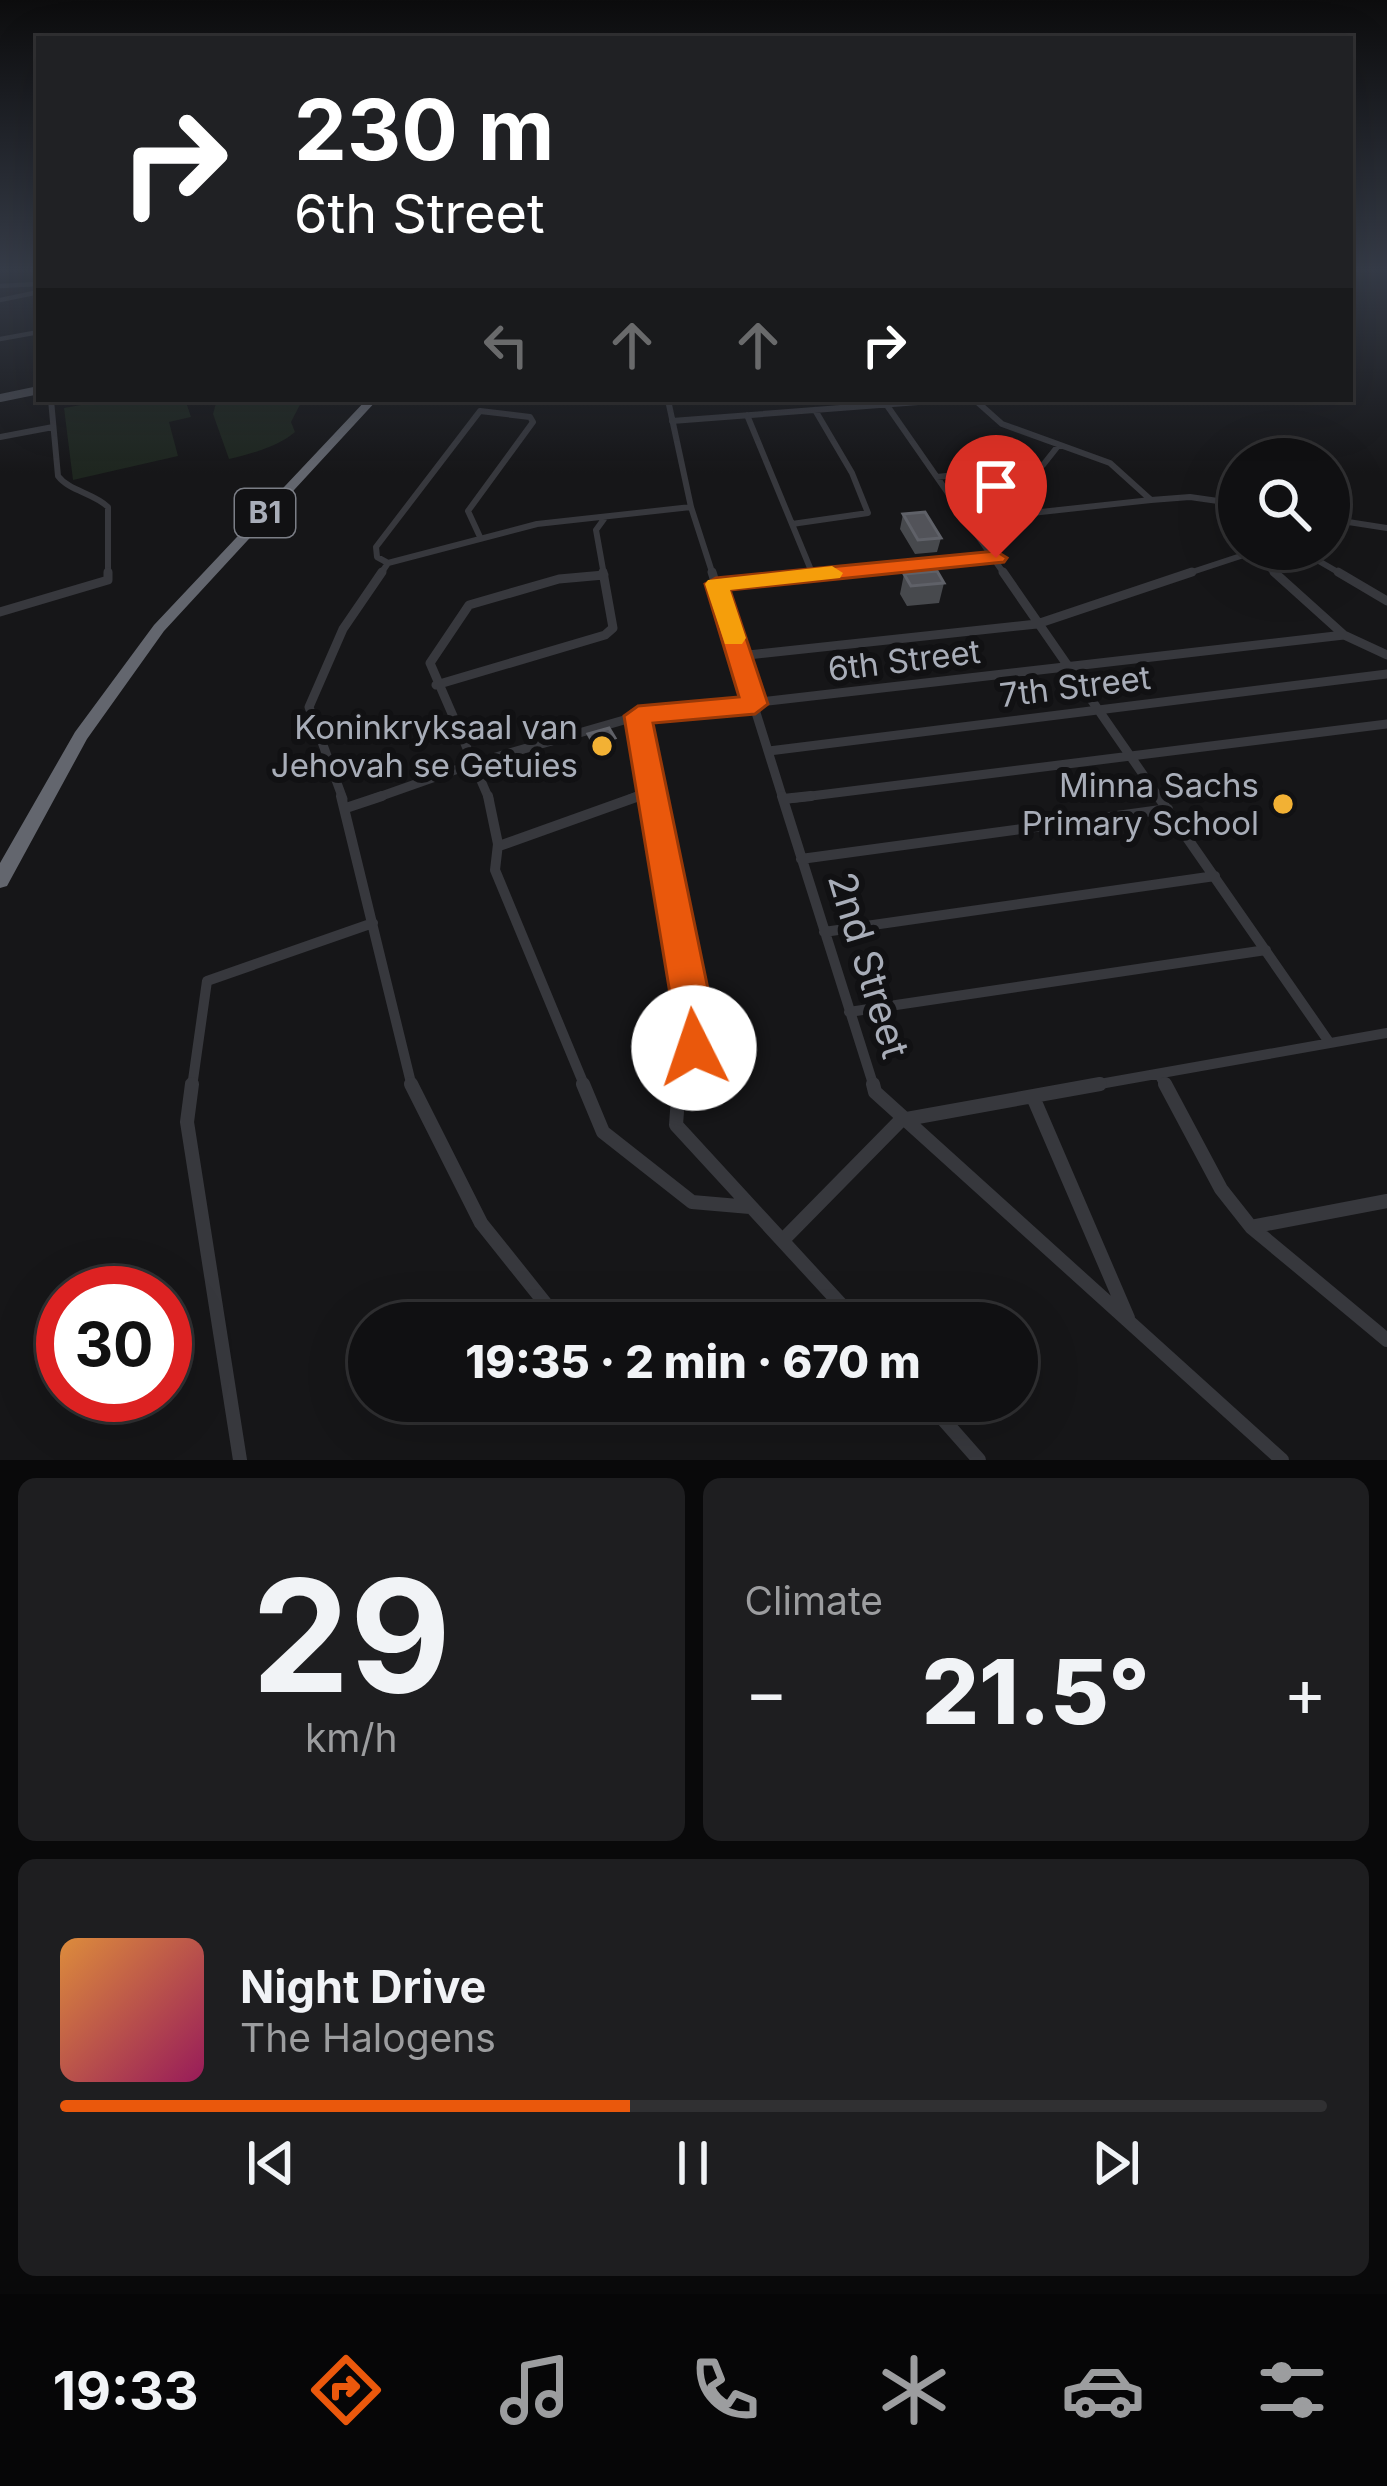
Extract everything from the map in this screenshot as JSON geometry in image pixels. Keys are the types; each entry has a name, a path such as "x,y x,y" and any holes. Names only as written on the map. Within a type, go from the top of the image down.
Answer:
{"highway":[{"name":"B1","path":"0,880 81,736 159,628 370,402"}],"main road":[{"path":"0,398 36,391"}],"street":[{"path":"0,611 108,580 108,507 96,495 63,483 51,402"},
{"name":"2nd Street","path":"668,402 691,507 875,1092 1282,1460"},
{"path":"671,421 916,402"},
{"path":"977,402 1002,424 1110,463 1151,500"},
{"path":"886,404 1328,1042"},
{"path":"793,524 868,514 852,473 815,410"},
{"path":"480,537 468,511 533,422 530,417 480,411 376,547 377,557 388,562 480,537 691,507"},
{"path":"747,415 814,575"},
{"path":"0,437 53,427"},
{"path":"937,476 1043,465 1058,446"},
{"path":"968,520 1190,497 1218,501"},
{"path":"436,685 613,628 597,524 611,515"},
{"path":"1350,524 1387,528"},
{"path":"716,584 996,558"},
{"path":"388,562 343,629 309,707 346,808 412,1088 481,1223 544,1302"},
{"path":"739,656 1037,625 1218,564"},
{"path":"1277,570 1344,635 1387,655"},
{"path":"1334,570 1387,601"},
{"path":"604,575 559,579 469,605 430,663 475,763 502,845 495,870 603,1132 692,1202 750,1207"},
{"name":"6th Street","path":"346,808 475,763 638,716 1344,635"},
{"name":"7th Street","path":"769,751 1387,674"},
{"path":"638,716 697,1023 673,1115 676,1125 840,1302"},
{"path":"783,799 1387,724"},
{"path":"502,845 654,790"},
{"path":"801,859 1168,809"},
{"path":"824,932 1215,876"},
{"path":"240,1460 187,1122 207,981 373,922"},
{"path":"848,1012 1266,950"},
{"path":"784,1239 901,1120 1387,1034"},
{"path":"1159,1074 1221,1189 1251,1227 1387,1340"},
{"path":"1034,1097 1130,1324"},
{"path":"1251,1227 1387,1201"},
{"path":"946,1422 979,1460"}],"shaded area":[{"path":"97,402 186,402 191,417 169,422 178,456 73,480 64,408"},
{"path":"216,402 301,402 291,422 295,432 229,459 213,414"}],"building":[{"path":"925,512 941,538 918,540 903,514"},
{"path":"937,571 944,583 911,586 904,574"},
{"path":"609,728 615,738 594,745 588,734"}],"slow traffic":[{"path":"733,638 716,584 832,573"}],"place":[{"name":"Koninkryksaal van Jehovah se Getuies","path":"602,746"},
{"name":"Minna Sachs Primary School","path":"1283,804"}],"route":[{"path":"694,1048 697,1023 638,716 755,704 716,584 996,558"}]}
